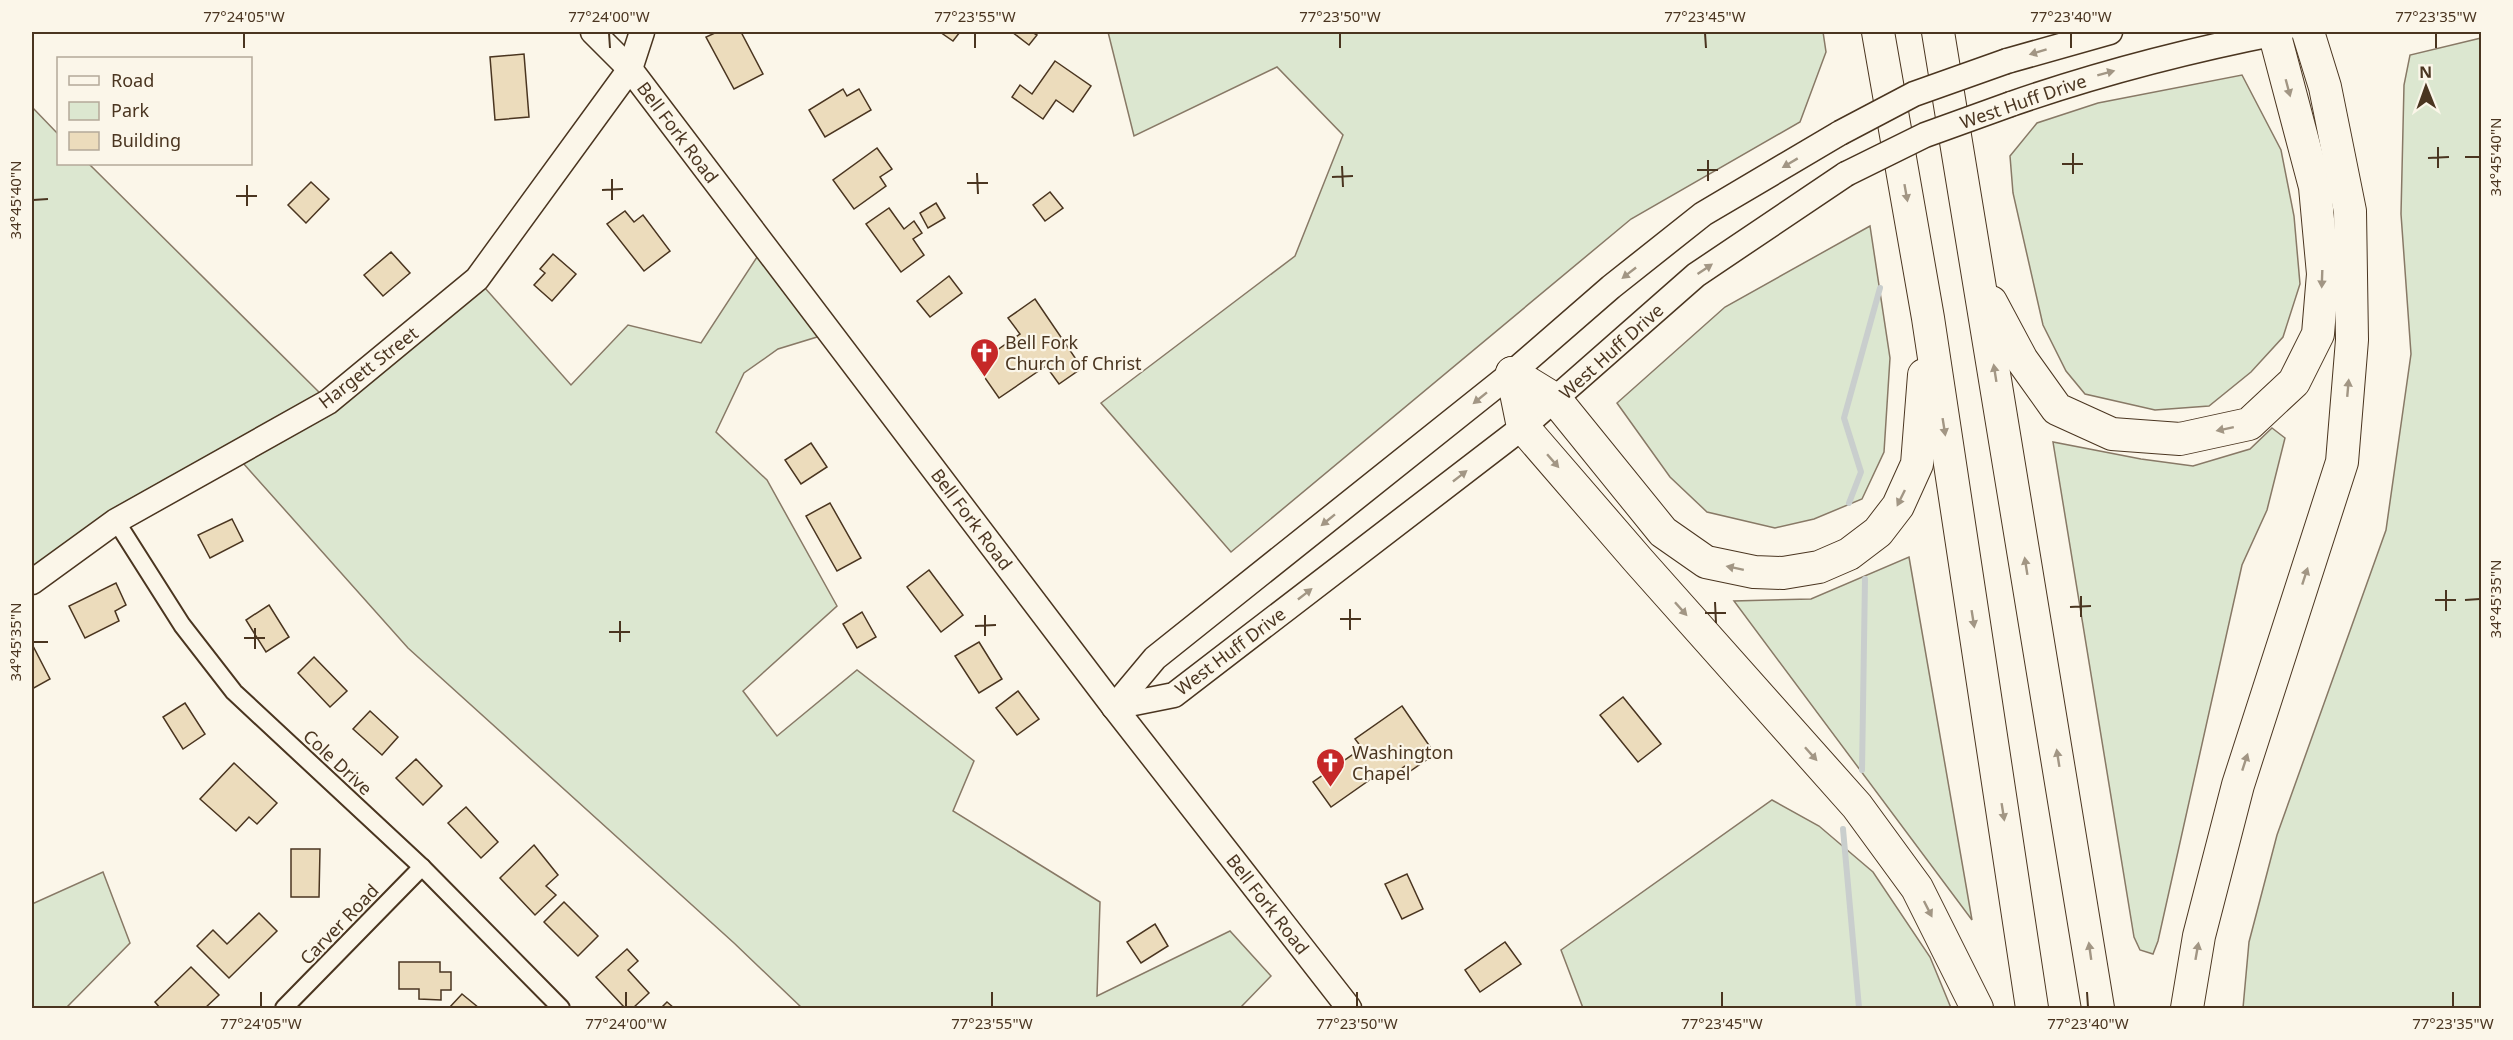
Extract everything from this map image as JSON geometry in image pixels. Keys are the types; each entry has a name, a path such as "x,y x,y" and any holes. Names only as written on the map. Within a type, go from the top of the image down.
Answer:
{"highway":[{"path":"1878,32 1928,318 2032,1008"},
{"path":"1938,32 2098,1008"},
{"path":"1979,282 2022,360 2057,409 2112,434 2180,439 2249,424 2294,382 2299,373 2318,334 2323,274 2315,187 2276,32"},
{"path":"2187,1008 2199,936 2238,785 2342,462 2352,340 2350,211 2325,87 2308,32"},
{"path":"1512,373 1556,400 1663,532 1706,562 1754,572 1783,573 1819,567 1849,554 1878,532 1898,506 1917,464 1928,318"},
{"path":"1512,373 1523,427 1857,806 1917,888 1977,1008"}],"main road":[{"name":"Bell Fork Road","path":"593,32 630,69 1114,707 1349,1008"},
{"name":"Hargett Street","path":"32,582 116,521 328,402 477,279 630,69 642,32"},
{"path":"1114,707 1155,658 1512,373 1611,287 1703,214 1840,133 1914,94 2007,61 2109,32"},
{"name":"West Huff Drive","path":"1114,707 1174,695 1523,427 1696,275 1846,174 1925,135 2087,78 2173,55 2276,32"}],"street":[{"name":"Cole Drive","path":"116,521 182,625 234,692 422,867 561,1008"},
{"name":"Carver Road","path":"284,1008 422,867"}],"green space":[{"path":"1108,32 1823,32 1826,52 1800,122 1631,219 1231,552 1101,403 1295,256 1343,135 1277,67 1134,136"},
{"path":"2481,38 2481,1008 2243,1008 2249,942 2277,835 2386,530 2411,354 2401,214 2404,85 2410,55"},
{"path":"2242,75 2281,150 2294,216 2300,284 2283,337 2251,372 2209,406 2155,410 2085,394 2066,371 2043,325 2013,193 2010,156 2037,123 2098,103"},
{"path":"32,107 57,133 57,165 90,165 328,401 477,279 571,385 628,325 701,343 761,251 830,333 778,349 744,373 716,432 767,480 837,606 743,691 777,736 857,670 974,761 953,811 1100,902 1097,996 1230,931 1271,976 1240,1008 802,1008 734,943 408,648 235,454 32,582"},
{"path":"1870,226 1890,358 1884,452 1862,499 1814,519 1775,528 1707,512 1670,477 1617,403 1725,307"},
{"path":"2272,428 2285,438 2267,510 2242,565 2158,941 2153,954 2140,950 2134,937 2053,442 2141,459 2193,466 2250,449"},
{"path":"1909,557 1972,920 1734,601 1811,599"},
{"path":"1772,800 1819,826 1873,872 1930,957 1951,1008 1583,1008 1561,950"},
{"path":"103,872 130,943 66,1008 32,1008 32,904"}],"building":[{"path":"717,32 741,32 763,74 734,89 706,37"},
{"path":"940,32 960,32 953,41"},
{"path":"1012,32 1032,32 1037,35 1029,45"},
{"path":"524,54 529,117 495,120 490,57"},
{"path":"1055,61 1091,86 1073,112 1056,100 1043,119 1012,97 1020,85 1032,94"},
{"path":"843,89 847,96 859,89 871,110 825,137 809,110"},
{"path":"877,148 892,169 880,177 886,186 854,209 833,180"},
{"path":"311,182 329,199 306,223 288,205"},
{"path":"1050,192 1063,208 1045,221 1033,205"},
{"path":"936,203 945,218 928,228 920,213"},
{"path":"889,208 904,229 914,221 922,233 913,239 924,255 901,272 866,224"},
{"path":"625,211 634,222 643,215 670,251 644,271 607,224"},
{"path":"391,252 410,273 383,296 364,275"},
{"path":"553,254 576,274 552,301 534,285 545,273 540,269"},
{"path":"949,276 962,293 930,317 917,301"},
{"path":"1035,299 1082,368 1059,384 1046,366 999,398 976,365 1020,334 1008,318"},
{"path":"811,443 827,467 801,484 785,460"},
{"path":"830,503 861,558 837,571 806,516"},
{"path":"232,519 243,541 210,558 198,535"},
{"path":"929,570 963,615 941,632 907,587"},
{"path":"116,583 126,605 115,611 119,621 85,638 69,606"},
{"path":"269,605 289,637 266,652 246,620"},
{"path":"862,612 876,637 857,648 843,624"},
{"path":"979,642 1002,679 979,693 955,656"},
{"path":"32,644 50,679 32,689"},
{"path":"314,657 347,691 330,707 298,673"},
{"path":"1018,691 1039,719 1017,735 996,708"},
{"path":"1623,697 1661,744 1638,762 1600,715"},
{"path":"185,703 205,734 183,749 163,717"},
{"path":"1402,706 1435,754 1409,772 1405,766 1387,779 1381,772 1331,807 1313,782 1362,748 1355,739"},
{"path":"370,711 398,737 382,755 353,729"},
{"path":"416,759 442,786 423,805 396,778"},
{"path":"234,763 277,803 257,824 249,817 236,831 200,799"},
{"path":"466,807 498,842 481,858 448,823"},
{"path":"534,845 558,875 546,886 556,895 535,915 500,878"},
{"path":"291,849 320,849 319,897 291,897"},
{"path":"1407,874 1423,909 1402,919 1385,884"},
{"path":"564,902 598,936 578,956 544,922"},
{"path":"259,913 277,931 229,978 197,946 213,930 227,944"},
{"path":"1155,924 1168,946 1141,963 1127,942"},
{"path":"1505,942 1521,964 1480,992 1465,970"},
{"path":"627,949 638,961 628,970 649,993 633,1008 625,1008 596,977"},
{"path":"399,962 440,962 440,972 451,972 451,990 441,990 441,1000 419,999 419,989 399,989"},
{"path":"191,967 219,995 205,1008 160,1008 155,1002"},
{"path":"462,994 479,1008 449,1008"},
{"path":"667,1002 674,1008 661,1008"}],"waterway":[{"path":"1849,503 1861,472 1844,418 1880,288"},
{"path":"1862,770 1865,579"},
{"path":"1843,829 1859,1008"}],"place":[{"name":"Bell Fork Church of Christ","path":"984,378"},
{"name":"Washington Chapel","path":"1331,788"}]}
